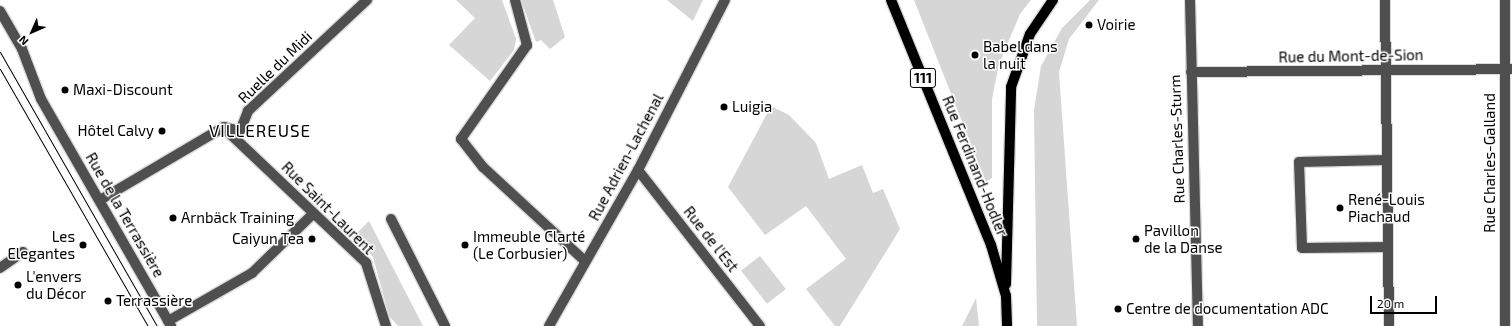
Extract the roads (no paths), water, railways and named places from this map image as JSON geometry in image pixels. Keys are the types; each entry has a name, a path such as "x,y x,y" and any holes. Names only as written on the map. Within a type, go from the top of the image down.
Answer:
{"main road":[{"name":"Rue Ferdinand-Hodler","path":"891,0 991,245 1006,296 1007,326"},
{"path":"1006,296 1011,87 1027,39 1053,0"}],"street":[{"name":"Ruelle du Midi","path":"224,127 240,131 248,111 367,0"},
{"path":"515,0 527,45 461,139 483,167 585,261"},
{"name":"Rue Adrien-Lachenal","path":"549,326 638,170 725,0"},
{"name":"Rue Charles-Sturm","path":"1190,0 1190,72 1198,326"},
{"path":"1385,0 1389,326"},
{"name":"Rue Charles-Galland","path":"1505,0 1508,69 1505,326"},
{"name":"Rue de la Terrassière","path":"0,11 22,49 41,99 170,324"},
{"name":"Rue du Mont-de-Sion","path":"1190,72 1508,69"},
{"path":"100,200 224,127"},
{"name":"Rue Saint-Laurent","path":"224,127 366,263 386,326"},
{"path":"1387,160 1299,162 1302,248 1388,247"},
{"name":"Rue de l'Est","path":"638,170 760,326"},
{"path":"170,324 252,273 314,213"},
{"path":"391,219 445,326"},
{"path":"0,268 23,252"}],"tram line":[{"path":"0,52 157,326"},
{"path":"0,69 148,326"}],"place":[{"name":"Voirie","path":"1089,25"},
{"name":"Babel dans la nuit","path":"975,55"},
{"name":"Maxi-Discount","path":"65,90"},
{"name":"Luigia","path":"724,107"},
{"name":"Hôtel Calvy","path":"162,131"},
{"name":"René-Louis Piachaud","path":"1340,208"},
{"name":"Arnbäck Training","path":"173,218"},
{"name":"Caiyun Tea","path":"312,239"},
{"name":"Pavillon de la Danse","path":"1136,239"},
{"name":"Les Elegantes","path":"83,245"},
{"name":"Immeuble Clarté (Le Corbusier)","path":"465,245"},
{"name":"L'envers du Décor","path":"18,285"},
{"name":"Terrassière","path":"108,301"},
{"name":"Centre de documentation ADC","path":"1118,309"}],"district":[{"name":"VILLEREUSE","path":"260,131"}]}
